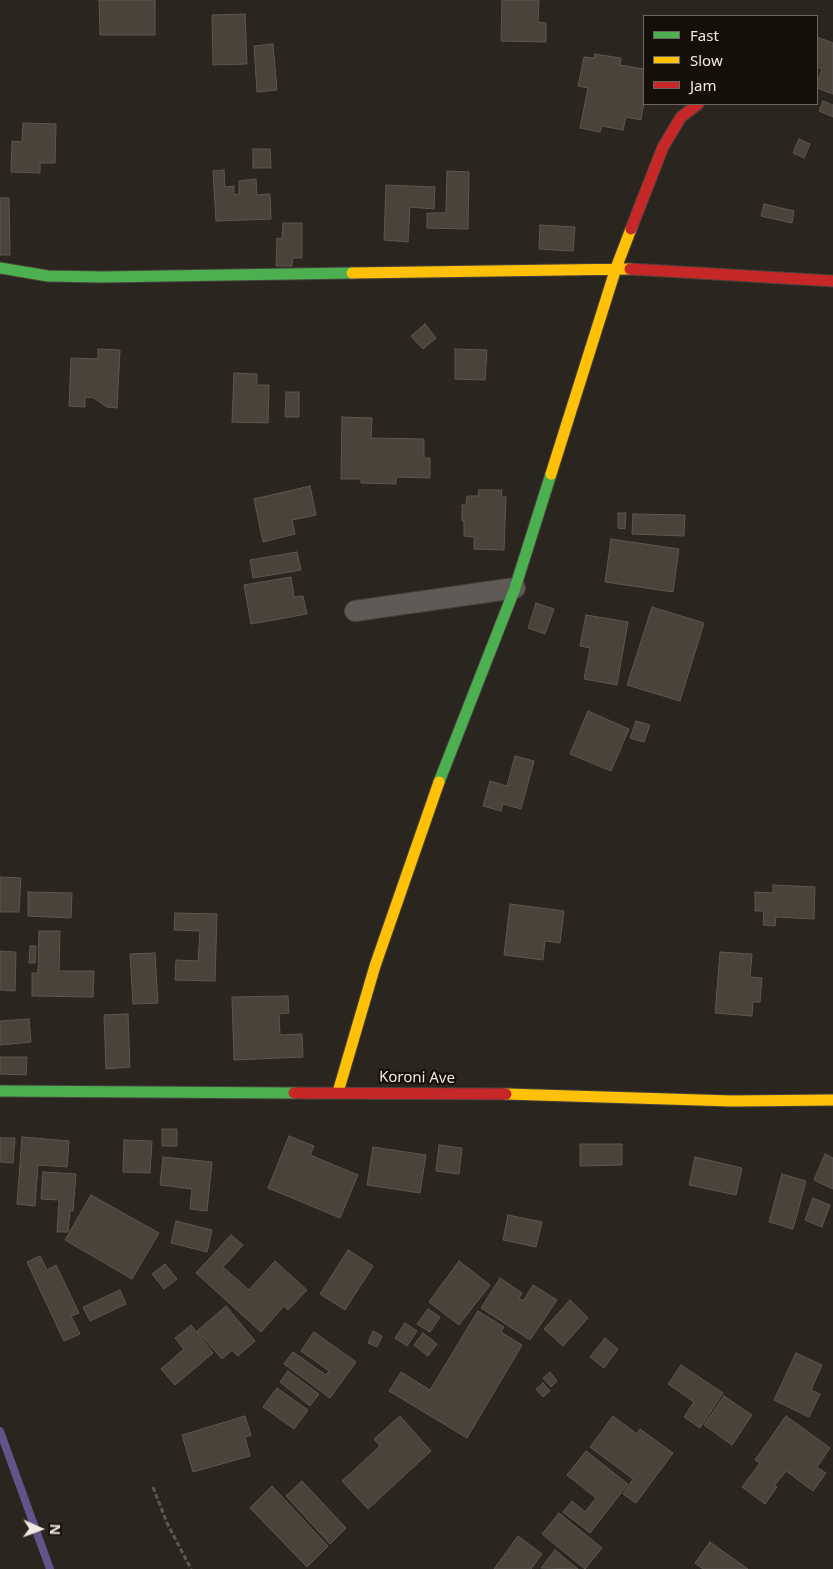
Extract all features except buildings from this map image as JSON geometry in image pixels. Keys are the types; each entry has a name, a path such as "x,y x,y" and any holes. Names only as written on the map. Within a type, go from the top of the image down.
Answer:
{"street":[{"path":"338,1092 375,966 427,816 515,588 616,268 664,147 681,117 697,105"},
{"path":"0,268 48,276 102,277 616,268 833,281"},
{"path":"355,611 515,588"},
{"name":"Koroni Ave","path":"0,1091 536,1094 732,1101 833,1100"}],"path":[{"path":"153,1487 167,1523 191,1569"}],"waterway":[{"path":"0,1431 50,1569"}],"traffic: fast":[{"path":"0,268 48,276 102,277 352,273"},
{"path":"439,782 515,588 551,474"},
{"path":"0,1091 294,1093"}],"traffic: slow":[{"path":"551,474 616,268 631,229"},
{"path":"352,273 630,269"},
{"path":"338,1092 375,966 439,782"},
{"path":"506,1094 732,1101 833,1100"}],"traffic: jam":[{"path":"631,229 663,147 681,117 697,105"},
{"path":"630,269 833,281"},
{"path":"294,1093 506,1094"}]}
